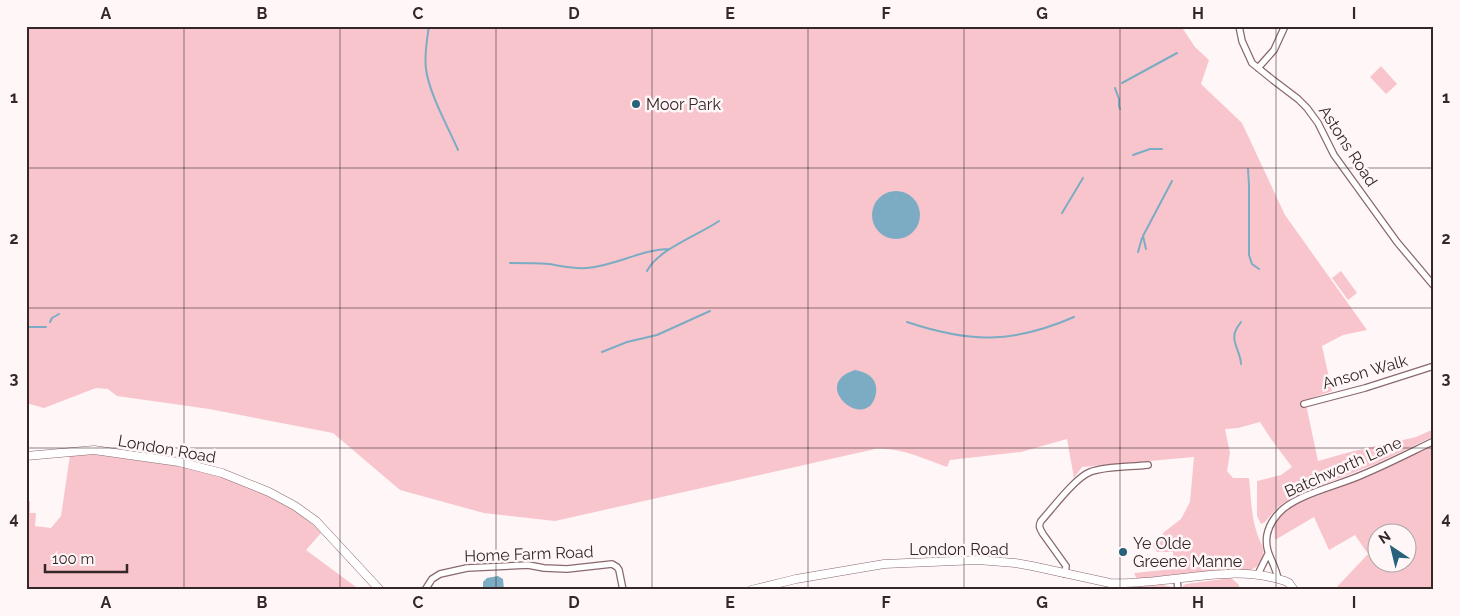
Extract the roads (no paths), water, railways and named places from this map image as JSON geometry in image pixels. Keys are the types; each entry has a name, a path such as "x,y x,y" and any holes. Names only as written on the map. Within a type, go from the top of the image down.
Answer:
{"main road":[{"name":"London Road","path":"26,456 94,450 179,462 229,475 283,498 309,516 380,590"},
{"name":"London Road","path":"751,590 796,579 884,564 962,560 1000,561 1122,584 1233,573 1258,574 1278,579"},
{"path":"1278,579 1289,583 1294,590"}],"street":[{"name":"Astons Road","path":"1239,26 1245,50 1252,63 1307,108 1318,123 1334,155 1397,242 1434,286"},
{"path":"1258,68 1274,50 1285,26"},
{"name":"Anson Walk","path":"1304,404 1365,388 1434,366"},
{"name":"Batchworth Lane","path":"1278,579 1275,567 1268,554 1266,542 1273,519 1285,508 1300,499 1364,474 1434,441"},
{"path":"1065,574 1066,566 1042,534 1039,525 1041,522 1077,481 1087,473 1100,469 1148,465"},
{"name":"Batchworth Lane","path":"1258,574 1268,554"},
{"name":"Home Farm Road","path":"425,590 432,579 440,574 467,568 528,565 566,569 612,564 617,567 623,590"},
{"path":"1177,579 1178,590"}],"water":[{"path":"891,191 901,191 913,198 920,210 920,220 913,232 901,239 891,239 883,235 876,228 872,220 872,210 876,202 883,195"},
{"path":"855,370 868,374 874,380 876,388 871,405 863,409 854,408 845,403 839,395 837,386 842,377"},
{"path":"498,576 503,579 504,590 483,590 483,582 487,578"}],"waterway":[{"path":"429,26 425,58 428,78 435,99 458,150"},
{"path":"1122,83 1177,53"},
{"path":"1115,88 1120,109"},
{"path":"1133,155 1150,149 1162,149"},
{"path":"1248,169 1249,255 1252,264 1259,269"},
{"path":"1062,213 1083,178"},
{"path":"1146,249 1143,236 1172,181"},
{"path":"647,271 652,263 669,249 719,221"},
{"path":"1138,252 1142,238"},
{"path":"510,263 587,268 598,267 649,252 670,249"},
{"path":"602,352 627,342 657,335 710,311"},
{"path":"50,322 52,318 59,314"},
{"path":"907,322 951,334 991,338 1031,332 1074,317"},
{"path":"1241,322 1234,334 1241,364"},
{"path":"26,327 46,327"}],"place":[{"name":"Moor Park","path":"636,104"},
{"name":"Ye Olde Greene Manne","path":"1123,552"}]}
